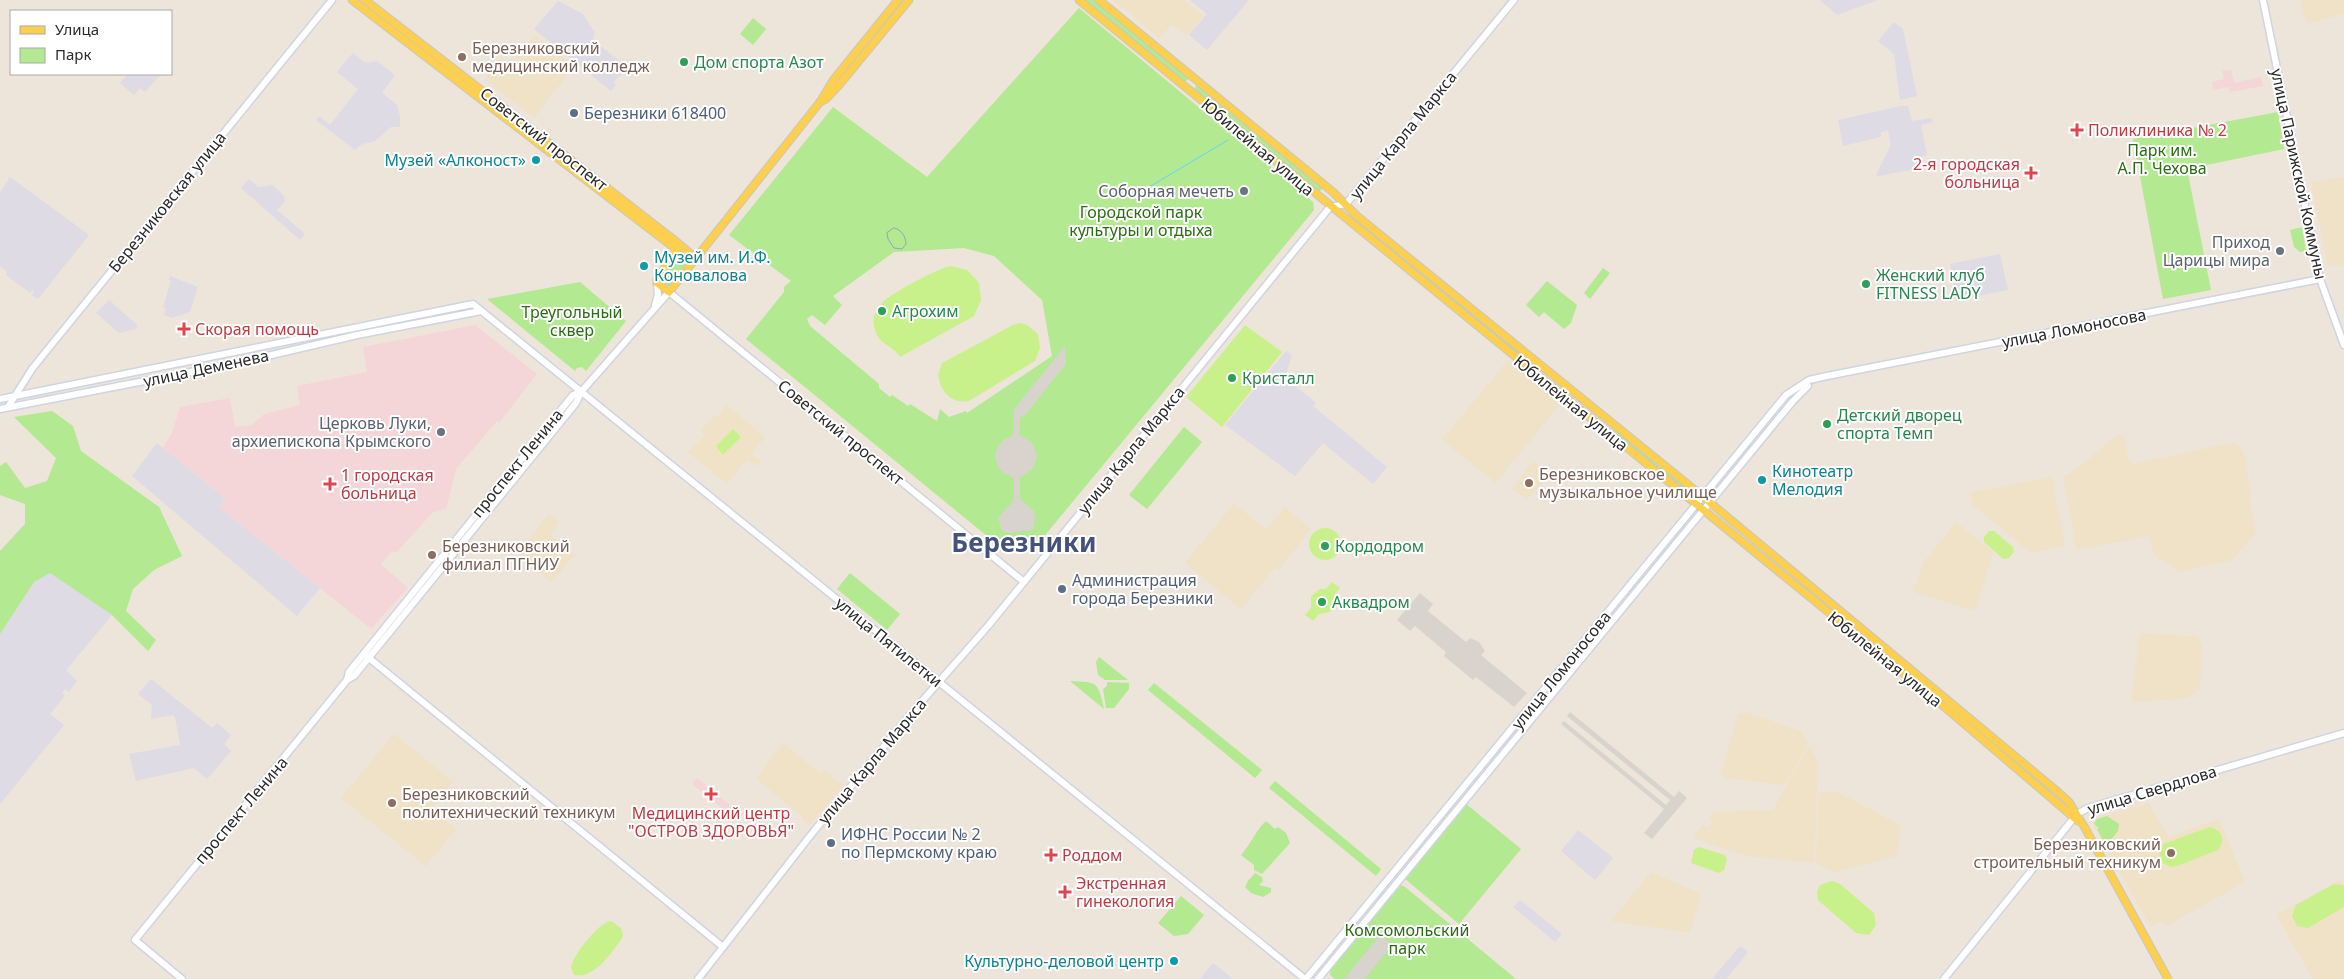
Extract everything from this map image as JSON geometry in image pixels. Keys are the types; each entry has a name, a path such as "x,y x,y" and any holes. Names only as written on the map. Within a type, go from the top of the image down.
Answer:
{"main road":[{"name":"Березниковская улица","path":"8,407 48,349 332,0"},
{"name":"Советский проспект","path":"352,0 677,250"},
{"name":"Советский проспект","path":"365,0 688,251"},
{"name":"проспект Ленина","path":"182,979 135,940 348,680 354,676 366,656 576,403 581,392 692,264 820,102 834,79 898,0"},
{"name":"проспект Ленина","path":"820,102 826,99 840,84 909,0"},
{"name":"Юбилейная улица","path":"1079,0 2076,815"},
{"name":"Юбилейная улица","path":"1099,0 2058,792 2085,828 2168,979"},
{"name":"улица Карла Маркса","path":"698,979 814,832 1024,582 1330,207 1346,204 1514,0"},
{"name":"улица Парижской Коммуны","path":"2263,0 2320,279 2344,345"},
{"path":"677,250 702,250"},
{"name":"проспект Ленина","path":"652,311 658,295 657,283 659,273 677,250"},
{"path":"688,251 692,258 692,264"},
{"name":"улица Ломоносова","path":"1306,979 1786,395 1809,380 1827,376 2320,279"},
{"name":"Советский проспект","path":"657,283 1024,582"},
{"name":"улица Деменева","path":"0,399 473,304"},
{"name":"улица Пятилетки","path":"473,304 1306,979"},
{"name":"улица Деменева","path":"0,409 242,362 357,335 481,311"},
{"path":"410,317 412,325"},
{"path":"1519,361 1525,353"},
{"name":"улица Ломоносова","path":"1318,979 1798,395 1814,382 1827,376"},
{"path":"1607,432 1613,424"},
{"path":"366,656 723,947"},
{"name":"улица Свердлова","path":"1944,979 2076,815 2088,808 2344,733"},
{"path":"1322,960 1328,979"}],"shaded area":[{"path":"1113,0 1183,0 1203,16 1187,35 1172,24 1160,38"},
{"path":"1190,0 1249,0 1207,50 1189,35 1207,14"},
{"path":"1820,0 1878,0 1837,15"},
{"path":"2300,0 2344,0 2344,14 2307,23"},
{"path":"558,1 583,14 595,33 592,41 627,67 614,82 616,85 611,91 534,29"},
{"path":"1894,22 1903,29 1917,96 1900,100 1894,54 1878,41"},
{"path":"534,35 574,66 534,118 484,79 501,57 511,64"},
{"path":"353,53 365,63 377,61 395,75 382,93 397,105 400,116 400,127 391,127 375,141 360,145 355,150 316,120 319,116 330,125 358,89 337,72"},
{"path":"2231,70 2234,83 2261,77 2263,86 2230,92 2229,87 2213,90 2212,82 2224,79 2222,71"},
{"path":"127,75 160,75 145,92 140,88 134,95 120,83"},
{"path":"1908,106 1912,121 1932,118 1933,122 1921,125 1927,155 1922,157 1925,167 1876,175 1891,145 1888,130 1881,132 1881,137 1843,146 1838,120"},
{"path":"10,177 89,235 38,299 32,295 34,291 32,290 30,293 6,275 7,272 0,266 0,193"},
{"path":"2344,177 2344,264 2328,267 2311,182"},
{"path":"249,179 258,187 273,185 284,196 285,201 277,210 305,234 300,240 241,188"},
{"path":"2000,254 2008,290 1956,300 1950,264"},
{"path":"170,276 198,287 190,312 172,318 164,315 166,308 163,307 171,281 169,280"},
{"path":"109,300 138,326 135,329 119,333 96,313"},
{"name":"1 городская больница","path":"475,325 537,374 499,423 497,421 456,469 446,509 433,512 396,553 392,551 381,564 408,588 371,629 219,507 226,499 163,448 172,433 180,407 230,398 235,427 252,425 264,414 300,405 297,386 367,372 363,347"},
{"path":"1065,346 1066,364 1024,416 1020,418 1019,435 1032,442 1037,456 1033,469 1020,477 1020,499 1034,511 1033,530 1010,533 1002,531 998,518 1014,500 1014,478 1003,473 998,467 995,457 996,450 1002,441 1013,435 1014,409"},
{"path":"1286,351 1292,355 1285,377 1316,403 1313,406 1387,467 1373,484 1323,443 1295,476 1225,425"},
{"path":"1508,360 1561,403 1496,483 1442,440"},
{"path":"727,405 765,437 752,454 761,461 756,466 747,460 727,484 688,452 705,435 701,431 713,416 716,418"},
{"path":"2119,434 2124,435 2128,459 2135,466 2138,463 2231,443 2240,447 2244,455 2252,498 2249,499 2256,533 2232,560 2181,572 2154,556 2149,536 2077,550 2063,476 2070,474"},
{"path":"157,443 226,499 219,507 320,588 297,616 132,476"},
{"name":"Березниковское музыкальное училище","path":"1533,461 1547,473 1547,478 1527,500 1512,488"},
{"path":"2052,477 2065,546 2031,553 1973,505 1970,493"},
{"path":"1234,503 1266,530 1285,507 1311,529 1279,570 1275,568 1241,609 1185,563"},
{"path":"549,514 559,522 550,535 575,554 552,582 517,554"},
{"path":"1956,522 1993,552 1975,611 1914,592 1923,563"},
{"path":"50,573 112,615 66,670 77,681 69,692 65,689 62,693 65,696 50,714 64,725 0,804 0,634 34,582"},
{"path":"1420,593 1433,604 1428,611 1466,642 1470,638 1479,642 1485,651 1481,655 1527,693 1514,707 1476,677 1473,680 1444,656 1446,652 1415,626 1410,631 1397,620"},
{"path":"2141,633 2198,637 2202,648 2200,687 2189,698 2134,702 2131,697"},
{"path":"151,679 212,728 217,723 231,735 224,744 231,751 207,779 194,768 136,781 129,754 180,745 175,717 173,715 151,719 152,705 138,694"},
{"path":"1570,712 1674,797 1679,791 1687,798 1652,839 1644,833 1664,809 1561,724 1564,721 1666,805 1670,800 1567,716"},
{"path":"1746,712 1801,731 1808,744 1785,785 1725,778 1721,774 1738,715"},
{"name":"Березниковский политехнический техникум","path":"394,734 453,782 431,808 456,829 426,866 341,798"},
{"path":"783,743 820,773 824,770 843,785 809,826 802,820 803,817 756,779"},
{"path":"1809,745 1818,760 1814,863 1747,856 1695,839 1694,837 1703,825 1708,828 1713,821 1709,818 1714,812 1773,810"},
{"name":"Медицинский центр \"ОСТРОВ ЗДОРОВЬЯ\"","path":"697,778 730,805 725,811 692,784"},
{"path":"1838,792 1901,826 1897,856 1835,872 1816,864 1819,793"},
{"name":"Березниковский строительный техникум","path":"2149,803 2168,837 2219,819 2245,882 2166,926 2162,921 2151,927 2093,825 2097,817"},
{"path":"1578,830 1613,858 1595,880 1561,851"},
{"path":"1651,872 1701,894 1690,933 1611,921"},
{"path":"2340,880 2344,883 2344,979 2313,979 2276,915"},
{"path":"1520,900 1562,934 1555,942 1513,907"},
{"path":"1380,935 1392,945 1365,979 1344,979"},
{"path":"1740,946 1748,952 1726,979 1712,979"},
{"path":"1213,963 1233,979 1200,979"}],"green space":[{"path":"1084,0 1094,0 1189,78 1184,83"},
{"name":"Городской парк культуры и отдыха","path":"1079,8 1313,202 1314,210 1032,551 1019,549 1009,554 746,339 784,292 784,287 791,281 729,235 833,107 927,177","holes":["964,248 994,256 1042,300 1052,356 967,413 966,411 949,417 940,409 937,421 910,404 908,406 892,395 890,397 879,388 879,384 810,326 807,319 812,315 825,325 842,305 833,296 894,252"]},
{"path":"753,18 766,29 753,45 740,34"},
{"path":"1197,85 1323,188 1318,193 1193,90"},
{"name":"Парк им. А.П. Чехова","path":"2278,112 2284,149 2187,169 2211,290 2163,299 2133,139"},
{"path":"1351,216 1391,246 1521,353 1518,355 1348,219"},
{"path":"2302,227 2306,251 2300,252 2294,247 2290,230"},
{"path":"683,254 687,258 687,265 670,286 664,285 659,280 677,255"},
{"path":"951,266 967,270 979,283 981,300 974,316 900,357 877,335 874,323 876,311 885,301 913,282"},
{"path":"1603,268 1610,273 1590,299 1584,293"},
{"path":"1547,281 1577,305 1571,323 1564,329 1544,312 1539,317 1526,305"},
{"name":"Треугольный сквер","path":"580,282 626,321 586,371 582,367 577,368 575,371 487,299"},
{"path":"1020,323 1027,325 1038,334 1040,348 1035,361 969,401 957,401 948,396 939,381 938,375 942,363"},
{"path":"1245,325 1282,352 1222,427 1186,397"},
{"path":"52,411 73,426 81,451 159,507 182,556 154,570 133,589 126,611 156,640 148,651 112,615 50,573 34,582 0,634 0,551 25,524 25,504 0,495 0,466 6,462 25,488 47,481 56,458 14,417"},
{"path":"1184,427 1202,442 1147,509 1129,495"},
{"path":"1615,428 1692,491 1689,495 1611,433"},
{"path":"733,429 740,438 723,455 716,446"},
{"name":"Кордодром","path":"1325,528 1331,529 1336,533 1340,538 1340,550 1336,555 1331,559 1325,560 1319,559 1314,555 1310,550 1309,544 1310,538 1314,533 1319,529"},
{"path":"1989,531 1994,531 2013,547 2014,552 2009,558 2003,559 1984,542 1984,537"},
{"path":"850,573 900,614 887,630 837,589"},
{"name":"Аквадром","path":"1332,582 1340,588 1334,595 1334,607 1330,612 1319,614 1313,621 1305,615 1311,608 1311,596 1320,589 1326,589"},
{"path":"1099,657 1128,680 1105,680 1098,675 1096,662"},
{"path":"1070,681 1086,682 1095,685 1100,693 1104,709"},
{"path":"1107,682 1129,683 1129,689 1114,708 1106,708 1103,689 1107,686"},
{"path":"1154,683 1262,770 1255,778 1148,690"},
{"path":"1275,781 1381,869 1376,876 1269,788"},
{"path":"1465,803 1521,849 1459,924 1404,878"},
{"path":"2107,816 2119,824 2118,831 2106,846 2097,829 2099,828 2094,824 2097,819"},
{"path":"1266,821 1275,829 1278,827 1286,833 1290,843 1262,874 1254,870 1254,865 1241,855"},
{"path":"2210,827 2217,830 2222,836 2222,843 2218,850 2177,866 2172,867 2162,863 2159,853 2163,844"},
{"path":"1699,847 1725,855 1727,860 1724,870 1719,873 1691,863 1694,850"},
{"path":"1255,873 1262,877 1263,881 1259,885 1271,888 1271,892 1263,897 1251,893 1245,887"},
{"path":"1832,881 1840,884 1874,913 1876,925 1869,935 1856,933 1818,900 1817,892 1820,885"},
{"path":"2334,884 2344,885 2344,907 2308,928 2297,926 2292,916 2296,905"},
{"name":"Комсомольский парк","path":"1401,885 1516,979 1335,979 1330,975 1331,967"},
{"path":"1181,896 1204,915 1188,934 1174,936 1158,923"},
{"path":"611,921 621,928 623,935 621,940 607,958 595,969 582,975 574,975 571,968 581,948 593,933"}],"waterway":[{"path":"1134,196 1228,140"}],"railway":[{"path":"894,228 901,232 905,239 906,244 902,249 894,248 888,239 887,233 894,228"}],"place":[{"name":"Березниковский медицинский колледж","path":"462,57"},
{"name":"Дом спорта Азот","path":"684,62"},
{"name":"Березники 618400","path":"574,113"},
{"name":"Поликлиника № 2","path":"2077,130"},
{"name":"Музей «Алконост»","path":"536,160"},
{"name":"2-я городская больница","path":"2031,173"},
{"name":"Соборная мечеть","path":"1244,191"},
{"name":"Приход Царицы мира","path":"2280,251"},
{"name":"Музей им. И.Ф. Коновалова","path":"644,266"},
{"name":"Женский клуб FITNESS LADY","path":"1866,284"},
{"name":"Агрохим","path":"882,311"},
{"name":"Скорая помощь","path":"184,329"},
{"name":"Кристалл","path":"1232,378"},
{"name":"Детский дворец спорта Темп","path":"1827,424"},
{"name":"Церковь Луки, архиепископа Крымского","path":"441,432"},
{"name":"Кинотеатр Мелодия","path":"1762,480"},
{"name":"Березниковское музыкальное училище","path":"1529,483"},
{"name":"1 городская больница","path":"330,484"},
{"name":"Кордодром","path":"1325,546"},
{"name":"Березниковский филиал ПГНИУ","path":"432,555"},
{"name":"Администрация города Березники","path":"1062,589"},
{"name":"Аквадром","path":"1322,602"},
{"name":"Медицинский центр \"ОСТРОВ ЗДОРОВЬЯ\"","path":"711,794"},
{"name":"Березниковский политехнический техникум","path":"392,803"},
{"name":"ИФНС России № 2 по Пермскому краю","path":"831,843"},
{"name":"Березниковский строительный техникум","path":"2171,853"},
{"name":"Роддом","path":"1051,855"},
{"name":"Экстренная гинекология","path":"1065,892"},
{"name":"Культурно-деловой центр","path":"1174,961"}],"district":[{"name":"Березники","path":"1024,542"}]}
